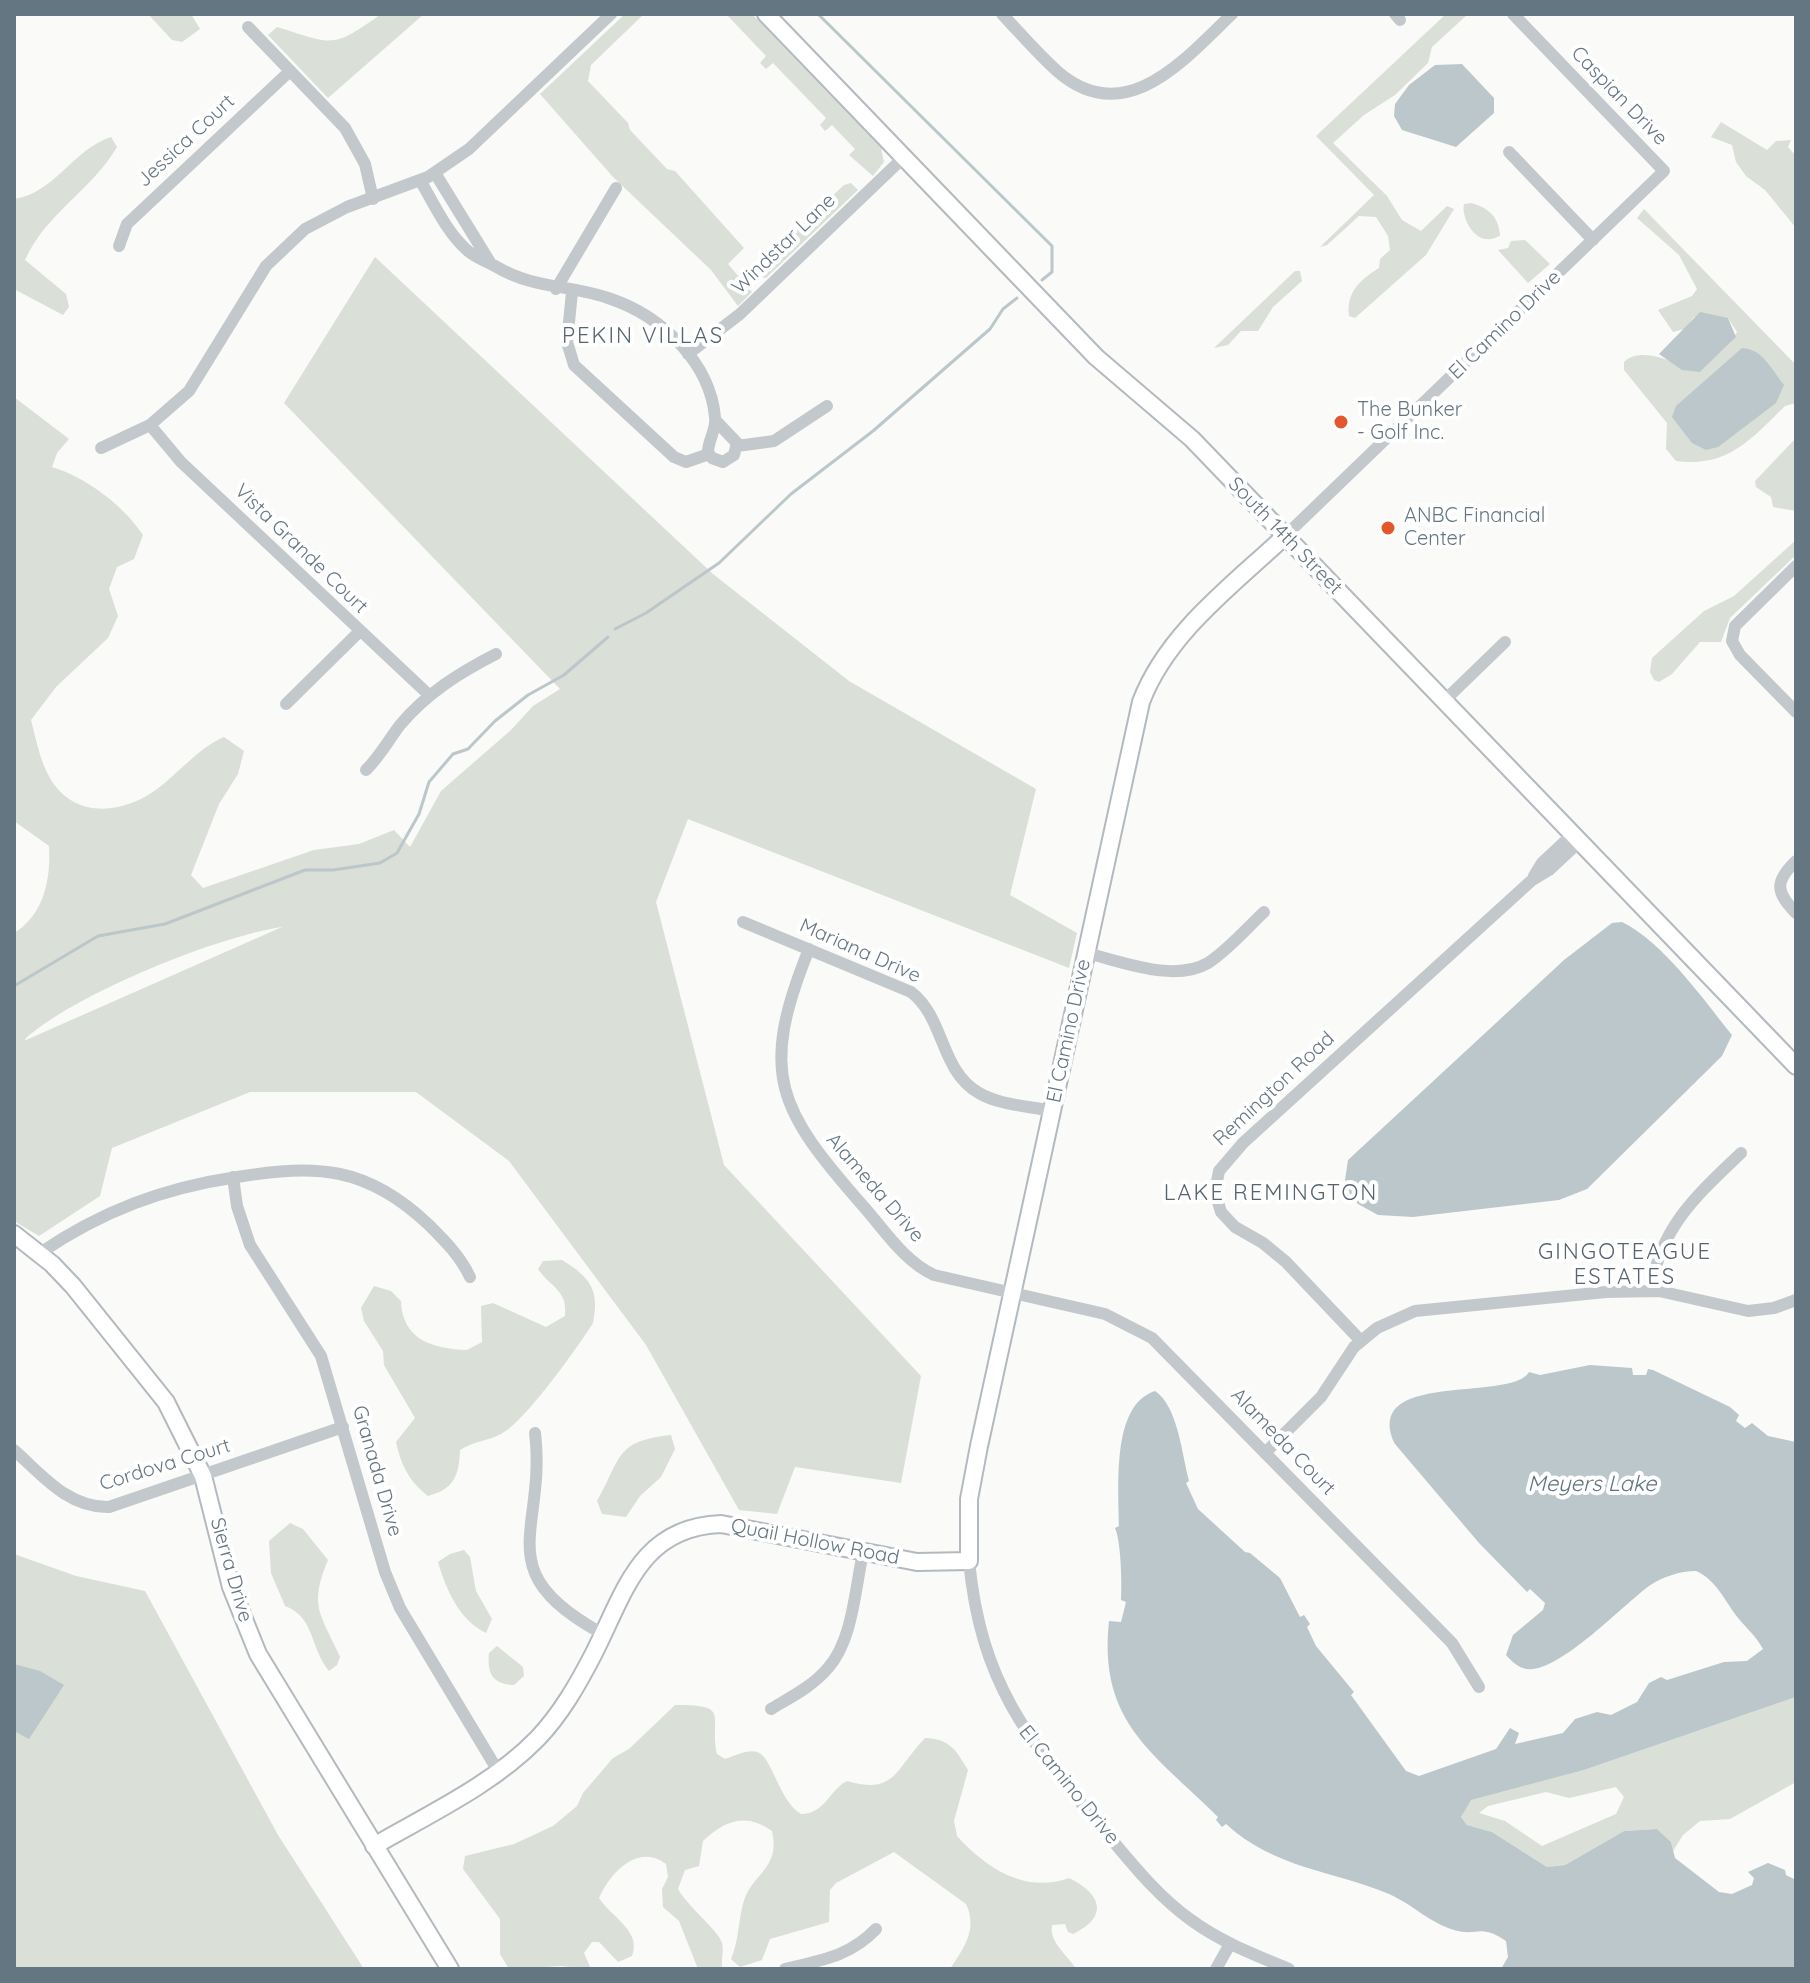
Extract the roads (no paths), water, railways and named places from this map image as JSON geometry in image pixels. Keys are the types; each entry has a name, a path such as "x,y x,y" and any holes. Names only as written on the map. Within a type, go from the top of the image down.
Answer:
{"street":[{"path":"101,448 150,425 189,391 266,266 305,229 347,207 435,173 469,149 611,14"},
{"name":"South 14th Street","path":"766,14 1096,357 1192,439 1796,1066"},
{"path":"1002,14 1070,81 1098,93 1117,94 1137,90 1159,80 1232,14"},
{"name":"Caspian Drive","path":"1513,14 1664,171"},
{"path":"248,27 357,145 373,199"},
{"name":"Jessica Court","path":"119,246 127,224 290,71"},
{"path":"1509,152 1593,240"},
{"name":"Windstar Lane","path":"688,354 740,314 903,158"},
{"name":"El Camino Drive","path":"1289,1969 1230,1944 1192,1921 1158,1892 1026,1734 1002,1693 983,1645 969,1561 971,1485 1138,712 1148,683 1178,639 1664,171"},
{"path":"435,173 491,264"},
{"path":"420,180 454,235 467,250 521,280 611,298 645,315 688,354 706,384 716,421 733,436 737,446 734,455 723,462 709,454 686,462 674,457 574,365 567,342 572,292"},
{"path":"556,289 616,188"},
{"path":"737,446 774,441 827,406"},
{"path":"709,454 708,445 716,421"},
{"name":"Vista Grande Court","path":"150,425 181,462 429,695"},
{"path":"1796,566 1739,621 1732,641 1740,655 1796,712"},
{"path":"286,704 359,632"},
{"path":"1444,701 1505,642"},
{"path":"366,770 429,695 457,675 496,654"},
{"name":"Remington Road","path":"1361,1341 1273,1251 1228,1221 1217,1203 1219,1171 1243,1143 1531,881 1549,870 1576,838"},
{"path":"1796,861 1780,878 1778,888 1796,913"},
{"path":"1086,953 1169,971 1191,970 1211,961 1264,912"},
{"name":"Mariana Drive","path":"743,922 898,985 918,998 928,1010 956,1071 978,1093 1051,1111"},
{"name":"Alameda Drive","path":"809,949 785,1011 780,1040 780,1061 789,1101 807,1139 917,1266 934,1275 1012,1294"},
{"path":"1651,1291 1659,1255 1677,1219 1741,1153"},
{"path":"40,1253 102,1215 139,1199 177,1187 305,1168 368,1183 415,1213 451,1247 470,1277"},
{"name":"Granada Drive","path":"233,1177 237,1206 250,1245 316,1347 385,1572 400,1608 498,1771"},
{"name":"Sierra Drive","path":"14,1234 40,1253 73,1286 153,1383 184,1432 203,1476 231,1587 250,1637 272,1680 450,1969"},
{"path":"1265,1453 1321,1397 1361,1341 1402,1315 1429,1308 1651,1291 1748,1311 1774,1308 1796,1300"},
{"name":"Alameda Court","path":"1012,1294 1105,1314 1137,1327 1166,1350 1452,1643 1479,1687"},
{"name":"Cordova Court","path":"14,1450 72,1499 97,1507 123,1504 343,1427"},
{"path":"535,1433 538,1470 528,1529 533,1564 544,1590 555,1603 603,1634"},
{"name":"Quail Hollow Road","path":"374,1846 498,1771 554,1720 575,1690 641,1562 661,1543 687,1529 704,1525 732,1525 863,1553 927,1563 969,1561"},
{"path":"771,1709 813,1682 834,1661 843,1639 863,1553"},
{"path":"785,1969 845,1954 860,1946 876,1929"},
{"path":"1216,1969 1230,1944"}],"water":[{"path":"1462,64 1494,98 1494,113 1456,147 1402,130 1394,116 1395,104 1409,85 1435,65"},
{"path":"1700,312 1728,318 1736,337 1700,372 1682,370 1659,354"},
{"path":"1742,348 1761,356 1784,385 1776,403 1718,447 1706,450 1692,443 1672,417 1676,406"},
{"path":"1622,922 1667,957 1732,1035 1722,1056 1587,1189 1559,1200 1413,1217 1378,1215 1358,1204 1345,1180 1348,1160 1564,960 1612,923"},
{"name":"Meyers Lake","path":"1590,1365 1632,1368 1633,1375 1646,1375 1648,1369 1653,1370 1730,1407 1739,1415 1736,1421 1745,1428 1752,1423 1768,1436 1796,1442 1796,1697 1584,1770 1471,1800 1461,1817 1467,1825 1492,1832 1547,1867 1565,1865 1624,1831 1657,1829 1671,1842 1675,1858 1719,1892 1732,1894 1752,1885 1754,1878 1748,1872 1768,1863 1785,1870 1786,1875 1796,1880 1796,1969 1501,1969 1508,1957 1506,1941 1497,1936 1484,1931 1462,1932 1445,1927 1389,1894 1284,1860 1264,1851 1226,1824 1222,1827 1216,1820 1218,1817 1152,1754 1135,1733 1112,1686 1108,1656 1109,1621 1121,1622 1126,1602 1121,1600 1120,1552 1115,1528 1119,1526 1120,1449 1131,1413 1141,1399 1155,1391 1163,1398 1174,1419 1189,1481 1186,1483 1198,1509 1245,1552 1280,1578 1300,1617 1304,1615 1310,1624 1307,1627 1316,1646 1354,1692 1351,1695 1406,1771 1419,1776 1496,1749 1510,1728 1519,1733 1515,1744 1563,1733 1575,1719 1597,1712 1611,1715 1637,1702 1649,1683 1661,1677 1667,1680 1724,1662 1747,1661 1763,1649 1715,1586 1696,1571 1671,1575 1649,1586 1561,1657 1533,1669 1518,1666 1506,1655 1513,1635 1543,1610 1545,1603 1530,1589 1527,1592 1479,1543 1395,1444 1390,1421 1399,1405 1418,1396 1496,1386 1517,1381 1529,1372 1540,1375"},
{"path":"14,1664 40,1671 64,1685 29,1739 14,1731"}],"waterway":[{"path":"818,14 1052,246 1052,272 1042,280"},
{"path":"615,629 646,613 719,563 791,494 873,431 990,329 1003,309 1017,298"},
{"path":"14,986 98,936 165,924 305,870 333,870 380,863 397,853 419,814 429,782 453,754 468,749 495,721 528,695 564,675 608,637"}],"place":[{"name":"The Bunker - Golf Inc.","path":"1341,422"},
{"name":"ANBC Financial Center","path":"1388,528"}],"district":[{"name":"PEKIN VILLAS","path":"643,336"},
{"name":"LAKE REMINGTON","path":"1271,1193"},
{"name":"GINGOTEAGUE ESTATES","path":"1625,1264"}]}
